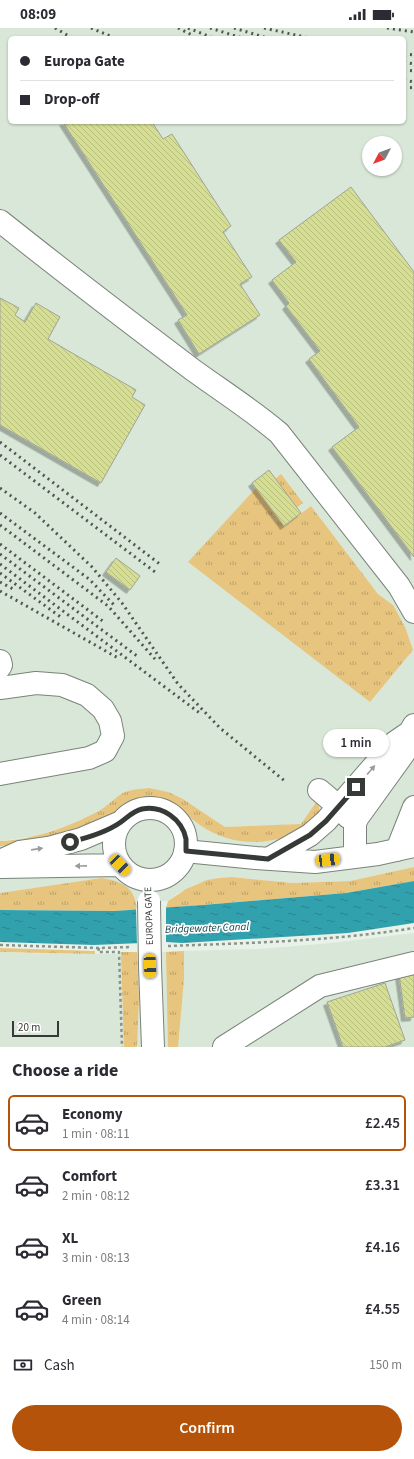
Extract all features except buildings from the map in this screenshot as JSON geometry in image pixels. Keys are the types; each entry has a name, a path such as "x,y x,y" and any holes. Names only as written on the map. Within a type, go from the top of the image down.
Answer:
{"street":[{"path":"0,221 160,345 220,390 260,417 279,433 399,586 414,612"},
{"path":"0,661 0,667"},
{"path":"0,688 36,683 62,685 87,695 103,709 110,721 112,736 105,751 89,758 0,774"},
{"path":"268,859 310,835 339,807 394,743 412,728"},
{"path":"355,857 355,823 363,808 407,748 412,728"},
{"path":"319,790 355,823"},
{"path":"186,851 315,862 378,854 405,848 414,807"},
{"path":"0,861 20,852 48,848 81,839 121,822 130,814 141,809 153,808 165,811 175,818 182,828 186,839 186,851 182,861 172,873 158,880 148,891 137,878 128,873 120,865 115,855 114,844 116,832 121,822"},
{"path":"0,867 120,865"},
{"name":"EUROPA GATE","path":"148,891 153,1047"},
{"path":"224,1047 320,986 414,963"}],"path":[{"path":"166,946 279,942 388,932 414,928"},
{"path":"0,945 98,948 137,947"},
{"path":"98,948 98,952 119,952 122,1047"}],"shaded area":[{"path":"0,28 414,28 414,867 350,881 292,883 232,877 219,878 196,884 177,894 168,901 136,901 134,895 101,878 0,893 0,846 5,846 110,817 133,800 140,798 155,798 167,801 178,807 189,817 222,836 250,842 310,824 317,802 302,824 225,827 183,799 125,793 99,812 67,826 35,836 0,841","holes":["311,506 378,594 393,605 188,562 284,526"]},
{"path":"414,933 414,1047 0,1047 0,952 116,954 259,949 332,943"}],"green space":[{"path":"281,474 303,503 296,508 275,479"},
{"path":"256,488 284,526 311,506 378,594 393,605 405,627 413,650 370,702 188,562"},
{"path":"149,788 168,792 183,799 225,827 301,824 317,801 320,811 306,826 296,832 276,839 254,842 220,836 200,825 174,805 160,799 142,798 129,803 115,814 100,822 88,825 76,831 35,842 0,846 0,841 25,838 62,828 97,812 125,792"},
{"path":"414,867 414,881 346,893 166,908 168,901 186,889 207,880 219,878 232,877 292,883 350,881"},
{"path":"101,878 115,881 126,886 134,896 137,910 0,910 0,893"},
{"path":"0,948 95,951 95,954 0,952"},
{"path":"184,951 184,979 178,1047 168,1047 166,952"},
{"path":"121,952 137,952 139,998 137,1047 124,1047"}],"water":[{"name":"Bridgewater Canal","path":"414,881 414,923 348,933 182,943 166,942 94,945 0,942 0,910 115,911 203,905 346,893"}],"pier":[{"path":"166,906 166,944 137,945 136,908"}],"railway":[{"path":"55,28 69,36"},
{"path":"91,28 110,36"},
{"path":"178,28 192,35"},
{"path":"188,28 208,36"},
{"path":"210,28 236,36"},
{"path":"234,28 260,36"},
{"path":"264,28 300,36"},
{"path":"387,28 414,32"},
{"path":"406,54 414,55"},
{"path":"406,62 414,64"},
{"path":"406,70 414,71"},
{"path":"406,80 414,82"},
{"path":"406,87 414,88"},
{"path":"0,442 161,565"},
{"path":"0,455 155,572"},
{"path":"0,488 35,513 92,567 122,603 178,684 220,728 286,782"},
{"path":"0,513 89,579 115,606"},
{"path":"0,525 108,606 155,659"},
{"path":"0,544 104,622"},
{"path":"0,554 137,656"},
{"path":"0,564 201,714"},
{"path":"0,573 62,618"},
{"path":"0,582 15,590"},
{"path":"0,591 118,658"}],"route":[{"path":"70,842 106,829 121,822 130,814 141,809 153,808 165,811 175,818 182,828 186,839 186,851 268,859 310,835 326,821 356,787"}]}
